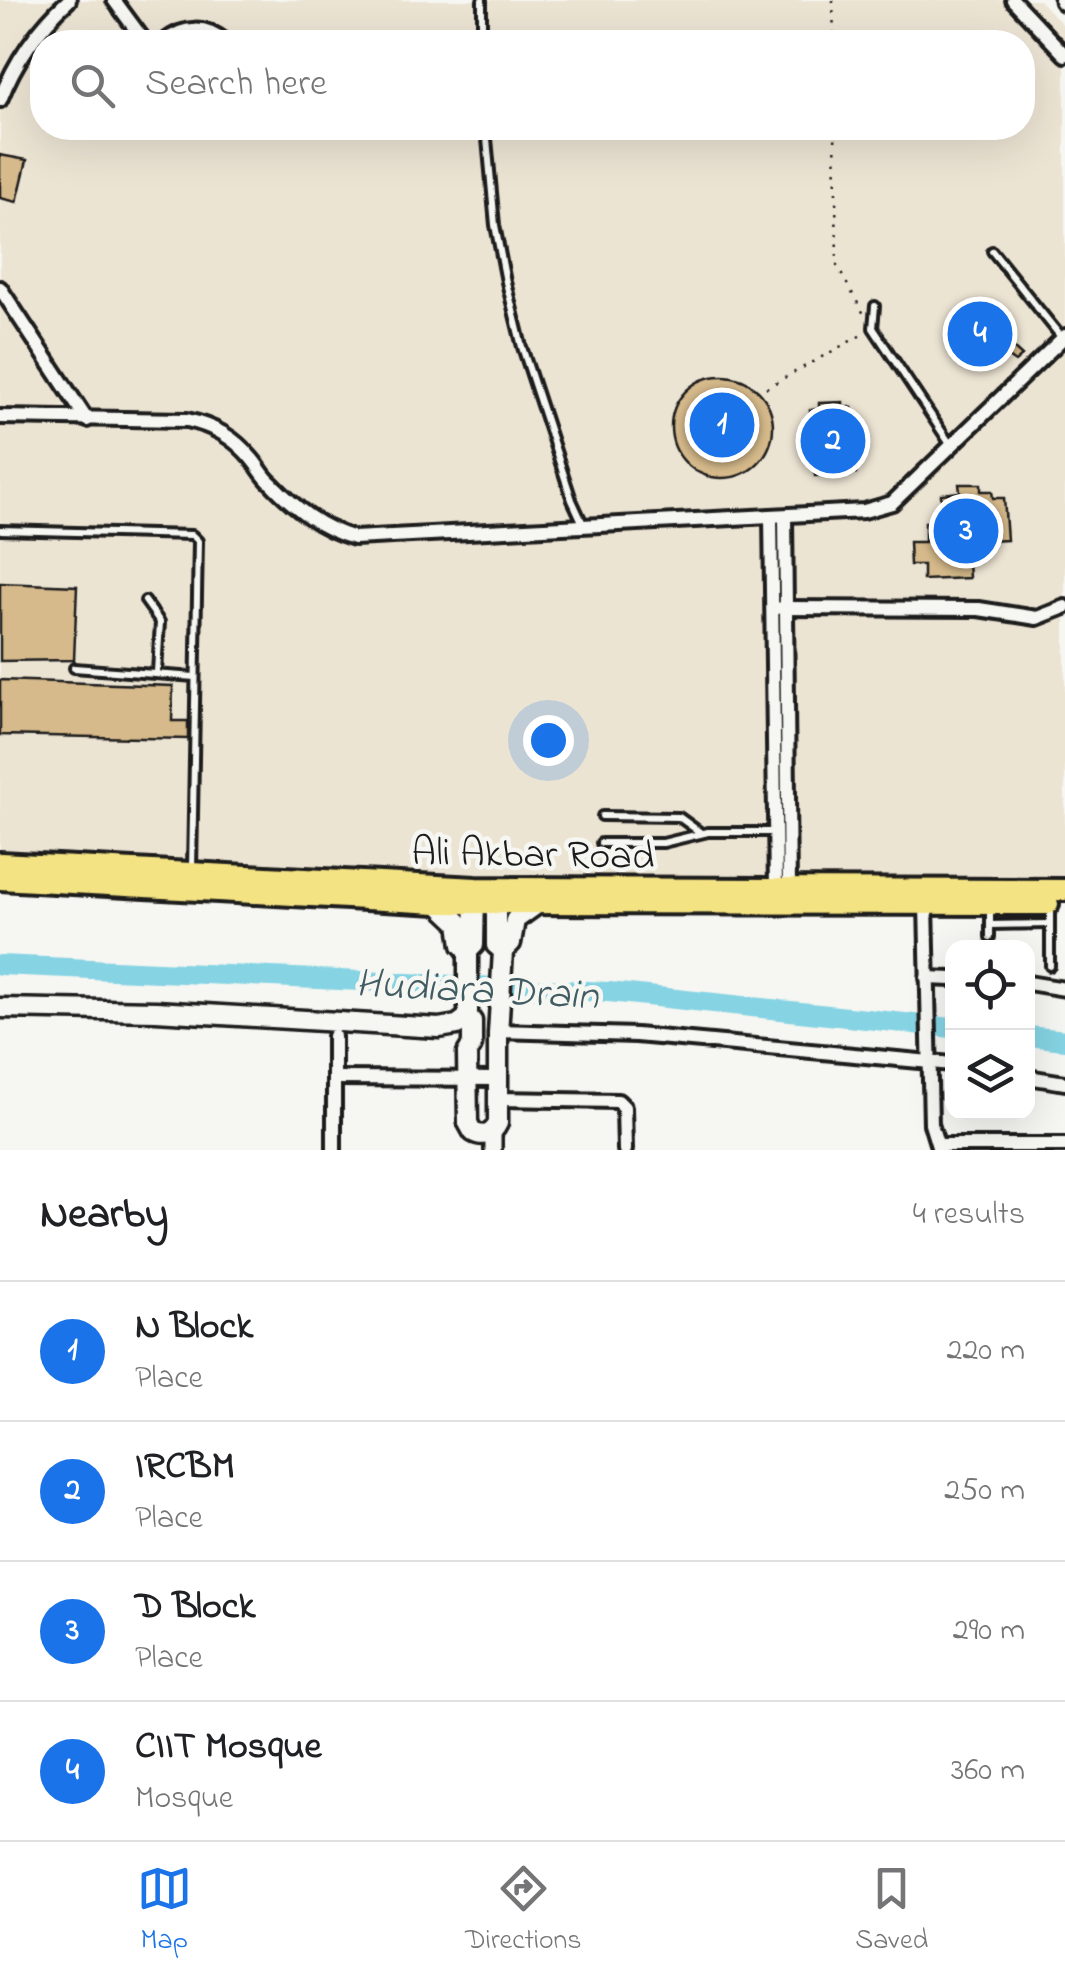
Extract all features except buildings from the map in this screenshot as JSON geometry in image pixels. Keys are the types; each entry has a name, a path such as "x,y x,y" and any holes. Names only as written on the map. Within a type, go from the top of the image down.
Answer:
{"main road":[{"name":"Ali Akbar Road","path":"0,862 486,896 782,889 1058,906"},
{"name":"Ali Akbar Road","path":"0,879 438,903 486,896 536,905 926,904 990,915 1058,906"},
{"path":"468,951 474,946 486,896"},
{"path":"486,896 496,945 502,951"},
{"path":"438,903 459,923 462,945 468,951 468,1015 472,1021 468,1122 473,1141 483,1135 493,1141 498,1124 502,951 510,943 512,924 536,905"},
{"path":"0,1008 173,1012 439,1028 457,1025 468,1015"},
{"path":"439,1028 470,1045 499,1030"}],"street":[{"path":"40,30 69,0"},
{"path":"114,0 136,30"},
{"path":"1013,0 1065,54"},
{"path":"0,100 4,75 30,41"},
{"path":"0,288 87,420"},
{"path":"0,417 187,420 211,426 232,439 267,480 304,514 328,530 354,538 864,511 892,503 1064,337"},
{"path":"778,516 782,889"},
{"path":"779,608 979,609 1037,618 1065,608"},
{"path":"779,608 775,832 782,889"},
{"path":"926,904 931,1124 939,1147 1065,1145"},
{"path":"927,984 945,980"},
{"path":"1035,984 1065,989"},
{"path":"499,1030 636,1036 945,1063"},
{"path":"334,1036 334,1150"},
{"path":"334,1078 498,1079"},
{"path":"1035,1078 1065,1084"},
{"path":"498,1099 618,1101 624,1107 626,1150"}],"lane":[{"path":"482,0 482,30"},
{"path":"487,140 495,225 522,347 566,483 585,528"},
{"path":"992,251 1064,337"},
{"path":"876,306 873,328 951,446"},
{"path":"0,530 192,534 198,541 192,875"},
{"path":"145,601 160,622 157,672"},
{"path":"74,668 195,677"},
{"path":"602,816 679,817 701,833"},
{"path":"601,843 663,842 701,833 775,832"},
{"path":"1050,966 1058,906"},
{"path":"990,915 990,938"}],"path":[{"path":"833,0 834,30"},
{"path":"766,388 873,328 837,266 835,140"}],"shaded area":[{"path":"0,0 1039,0 1065,27 1065,882 514,880 0,855"}],"waterway":[{"name":"Hudiara Drain","path":"0,965 609,992 945,1027"},
{"name":"Hudiara Drain","path":"1035,1037 1065,1040"}],"place":[{"name":"CIIT Mosque","path":"980,334"},
{"name":"N Block","path":"722,425"},
{"name":"IRCBM","path":"833,441"},
{"name":"D Block","path":"966,531"}]}
